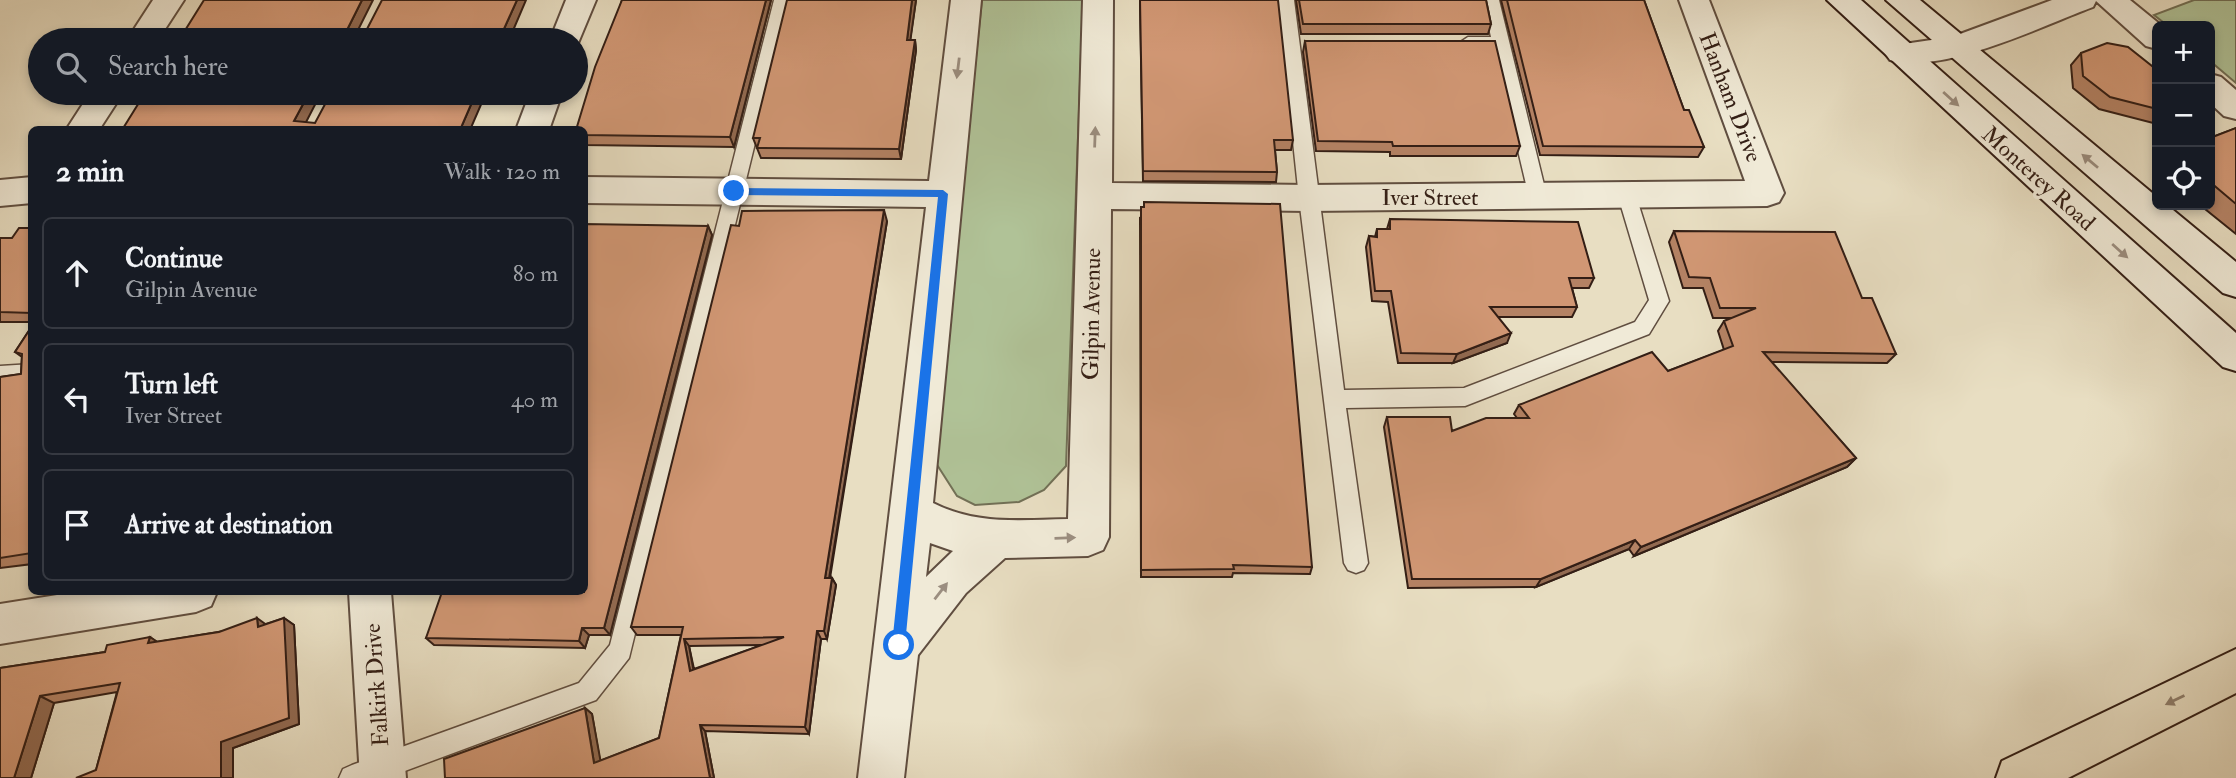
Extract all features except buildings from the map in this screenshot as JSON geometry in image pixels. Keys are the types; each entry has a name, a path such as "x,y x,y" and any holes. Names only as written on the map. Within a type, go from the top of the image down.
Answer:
{"main road":[{"path":"2019,778 2236,670"}],"street":[{"path":"150,28 169,0"},
{"path":"570,28 581,0"},
{"path":"881,778 899,645 943,194 967,0"},
{"name":"Gilpin Avenue","path":"910,511 947,531 996,540 1088,537 1098,0"},
{"name":"Hanham Drive","path":"1694,0 1767,193"},
{"name":"Monterey Road","path":"1842,0 2236,356"},
{"name":"Monterey Road","path":"1901,0 2236,284"},
{"path":"1900,53 1956,47 2082,0"},
{"path":"2111,0 2152,35"},
{"path":"2215,89 2236,108"},
{"path":"85,126 99,105"},
{"path":"534,126 541,105"},
{"path":"0,193 28,190"},
{"path":"588,190 943,194"},
{"name":"Iver Street","path":"1093,196 1538,197 1767,193"},
{"path":"899,645 951,579 996,540"},
{"path":"0,624 178,595"},
{"name":"Falkirk Drive","path":"370,595 373,775"}],"lane":[{"path":"373,775 587,692 621,650 782,0"},
{"path":"1286,0 1297,43 1308,198 1356,563"},
{"path":"1492,0 1538,197"},
{"path":"1450,43 1503,43"},
{"path":"1335,399 1465,397 1642,328 1659,301 1627,196"},
{"path":"0,375 28,373"}],"green space":[{"path":"982,0 1083,0 1066,466 1044,490 1019,502 975,505 957,496 934,460"},
{"path":"2194,0 2236,0 2236,83 2215,65 2215,21 2162,21 2154,15"}],"route":[{"path":"734,191 943,194 899,645"}]}
